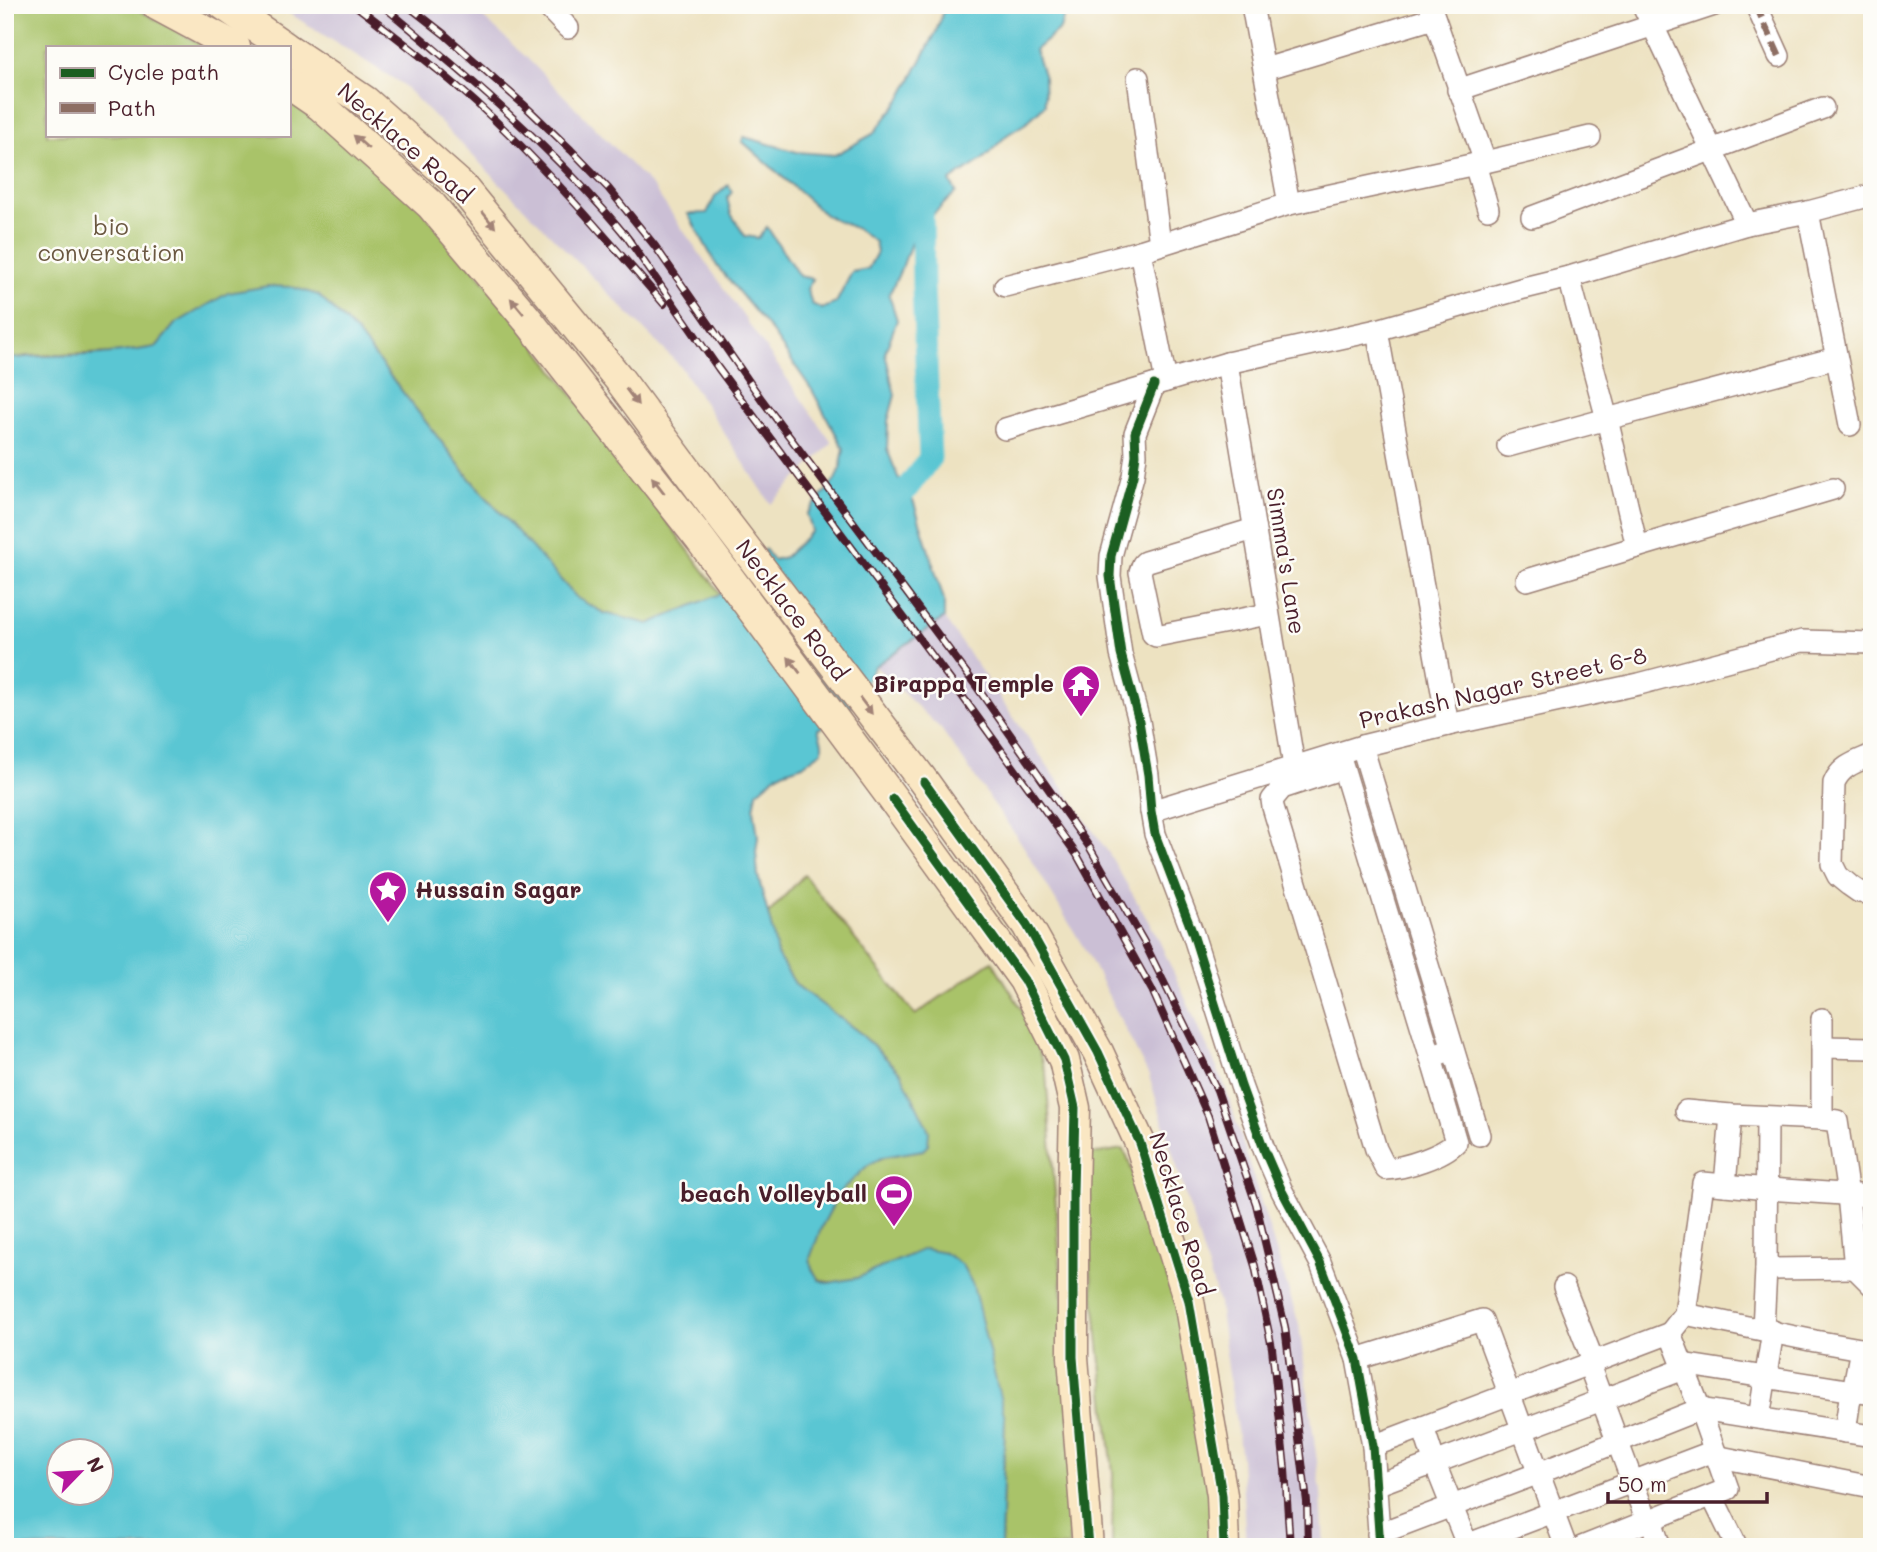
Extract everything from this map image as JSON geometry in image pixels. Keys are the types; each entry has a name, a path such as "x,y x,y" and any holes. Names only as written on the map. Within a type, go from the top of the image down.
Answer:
{"main road":[{"path":"157,5 233,46"},
{"name":"Necklace Road","path":"224,5 284,46"},
{"name":"Necklace Road","path":"290,50 366,102 470,196 619,379 924,782 1027,925 1098,1052 1140,1143 1189,1301 1222,1495 1224,1547"},
{"name":"Necklace Road","path":"290,85 321,106 431,205 527,318 700,539 1024,981 1064,1060 1075,1108 1073,1357 1088,1547"},
{"path":"388,166 410,141"},
{"path":"1075,1108 1117,1094"}],"street":[{"path":"546,5 568,28"},
{"path":"1252,5 1289,204"},
{"path":"1643,5 1710,150 1748,224"},
{"path":"1458,90 1714,5"},
{"path":"1756,5 1779,56"},
{"path":"1265,69 1432,12 1480,163 1488,209"},
{"path":"1138,78 1160,244"},
{"path":"1532,216 1823,108"},
{"path":"1005,286 1140,251 1289,204 1590,137"},
{"path":"1005,429 1227,363 1377,330 1748,224 1872,195"},
{"path":"1808,212 1850,425"},
{"path":"1140,251 1160,383 1135,433 1133,476 1111,556 1110,576 1121,654 1139,721 1156,834 1193,934 1265,1152 1282,1191 1320,1262 1357,1359 1373,1446 1379,1540 1452,1507 1700,1409 1872,1436"},
{"path":"1569,277 1637,548"},
{"path":"1377,330 1448,725"},
{"path":"1508,446 1836,358"},
{"name":"Simma's Lane","path":"1227,363 1294,766"},
{"path":"1527,580 1833,489"},
{"path":"1254,528 1145,562 1140,572 1153,634 1156,636 1268,614"},
{"name":"Prakash Nagar Street 6-8","path":"1151,811 1294,766 1341,761 1362,746 1639,684 1802,641 1872,643"},
{"path":"1362,746 1479,1135"},
{"path":"1872,755 1847,766 1837,774 1834,783 1832,864 1838,876 1849,885 1859,891 1872,893"},
{"path":"1341,761 1431,1058 1456,1142 1422,1160 1386,1169 1376,1149 1272,800 1282,788 1341,761"},
{"path":"1822,1019 1822,1119"},
{"path":"1822,1047 1872,1048"},
{"path":"1431,1058 1452,1049"},
{"path":"1686,1111 1837,1121 1856,1268 1872,1285"},
{"path":"1725,1185 1731,1115"},
{"path":"1759,1418 1767,1378 1767,1117"},
{"path":"1373,1446 1670,1334 1685,1314 1703,1183 1872,1196"},
{"path":"1766,1269 1856,1268"},
{"path":"1564,1287 1617,1442 1660,1547"},
{"path":"1685,1314 1815,1341 1868,1345 1862,1392"},
{"path":"1357,1359 1482,1320 1566,1547"},
{"path":"1582,1547 1728,1489 1670,1334"},
{"path":"1376,1485 1602,1401 1683,1366 1862,1392"},
{"path":"1845,1432 1851,1391 1862,1392"},
{"path":"1423,1427 1465,1546 1632,1481 1714,1453 1872,1487"},
{"path":"1712,1496 1737,1547"}],"shaded area":[{"path":"276,5 470,5 527,58 653,187 832,443 771,504 680,366 402,84"},
{"path":"944,618 1108,852 1157,936 1225,1086 1299,1325 1321,1492 1324,1547 1246,1547 1241,1458 1219,1304 1149,1076 1088,955 1022,844 941,729 875,666"}],"green space":[{"name":"bio conversation","path":"5,5 128,5 205,46 46,46 46,136 290,136 290,102 330,130 419,202 519,323 721,594 649,624 604,613 577,599 471,480 356,332 318,295 175,324 157,347 117,353 26,356 8,360 5,356"},
{"path":"804,875 915,1015 992,961 1027,1018 1046,1073 1070,1395 1069,1547 1001,1547 1005,1418 924,1249 878,1271 841,1282 821,1280 811,1268 811,1254 822,1225 836,1198 849,1181 880,1159 923,1150 901,1073 860,1033 796,985 777,955 768,914"},
{"path":"1122,1149 1127,1156 1189,1343 1217,1547 1112,1547 1113,1473 1085,1217 1087,1155"}],"water":[{"name":"Hussain Sagar","path":"945,5 1067,5 1060,29 1035,50 1044,78 1045,105 1026,123 1007,135 982,160 950,181 956,192 915,232 889,295 897,320 885,353 895,395 888,421 887,449 898,477 914,503 944,600 944,618 875,666 846,715 818,729 822,751 803,765 779,773 757,792 754,809 758,837 756,852 758,876 777,955 796,985 860,1033 901,1073 929,1131 928,1145 923,1150 883,1157 868,1165 840,1192 822,1226 810,1258 812,1269 819,1280 828,1283 857,1278 924,1249 945,1253 962,1265 973,1285 1005,1418 1001,1547 5,1547 5,356 8,359 94,355 156,347 175,324 228,293 268,286 292,287 318,295 356,332 471,480 577,598 604,613 649,624 720,594 765,549 773,560 785,557 812,531 807,514 835,480 844,449 812,390 769,328 717,266 688,214 707,213 715,197 728,185 732,192 727,198 731,214 745,236 758,238 767,227 799,276 813,279 807,289 812,304 822,309 836,303 852,272 868,269 877,252 875,242 857,229 825,215 742,141 744,137 797,152 835,155 873,134 902,97 936,32"}],"waterway":[{"path":"895,518 902,495 930,458 922,195"}],"railway":[{"path":"355,5 453,83 508,133 664,304"},
{"path":"382,5 543,146 630,241"},
{"path":"407,5 444,34 571,150 608,188 655,246 762,400 974,683 1090,848 1144,942 1217,1090 1256,1204 1285,1327 1307,1502 1308,1547"},
{"path":"624,233 718,368 1077,855 1152,990 1208,1116 1255,1266 1272,1348 1290,1547"}],"marked path":[{"path":"1756,5 1779,56"}],"cycle path":[{"path":"1154,385 1135,433 1133,476 1111,556 1110,576 1121,654 1139,721 1155,834 1193,934 1265,1152 1282,1191 1320,1262 1357,1359 1373,1446 1380,1547"},
{"path":"924,782 1027,925 1098,1052 1140,1143 1189,1301 1222,1495 1224,1547"},
{"path":"893,799 1024,980 1064,1060 1075,1108 1073,1357 1088,1547"}],"place":[{"name":"Birappa Temple","path":"1081,718"},
{"name":"Hussain Sagar","path":"388,924"},
{"name":"beach Volleyball","path":"894,1228"}]}
